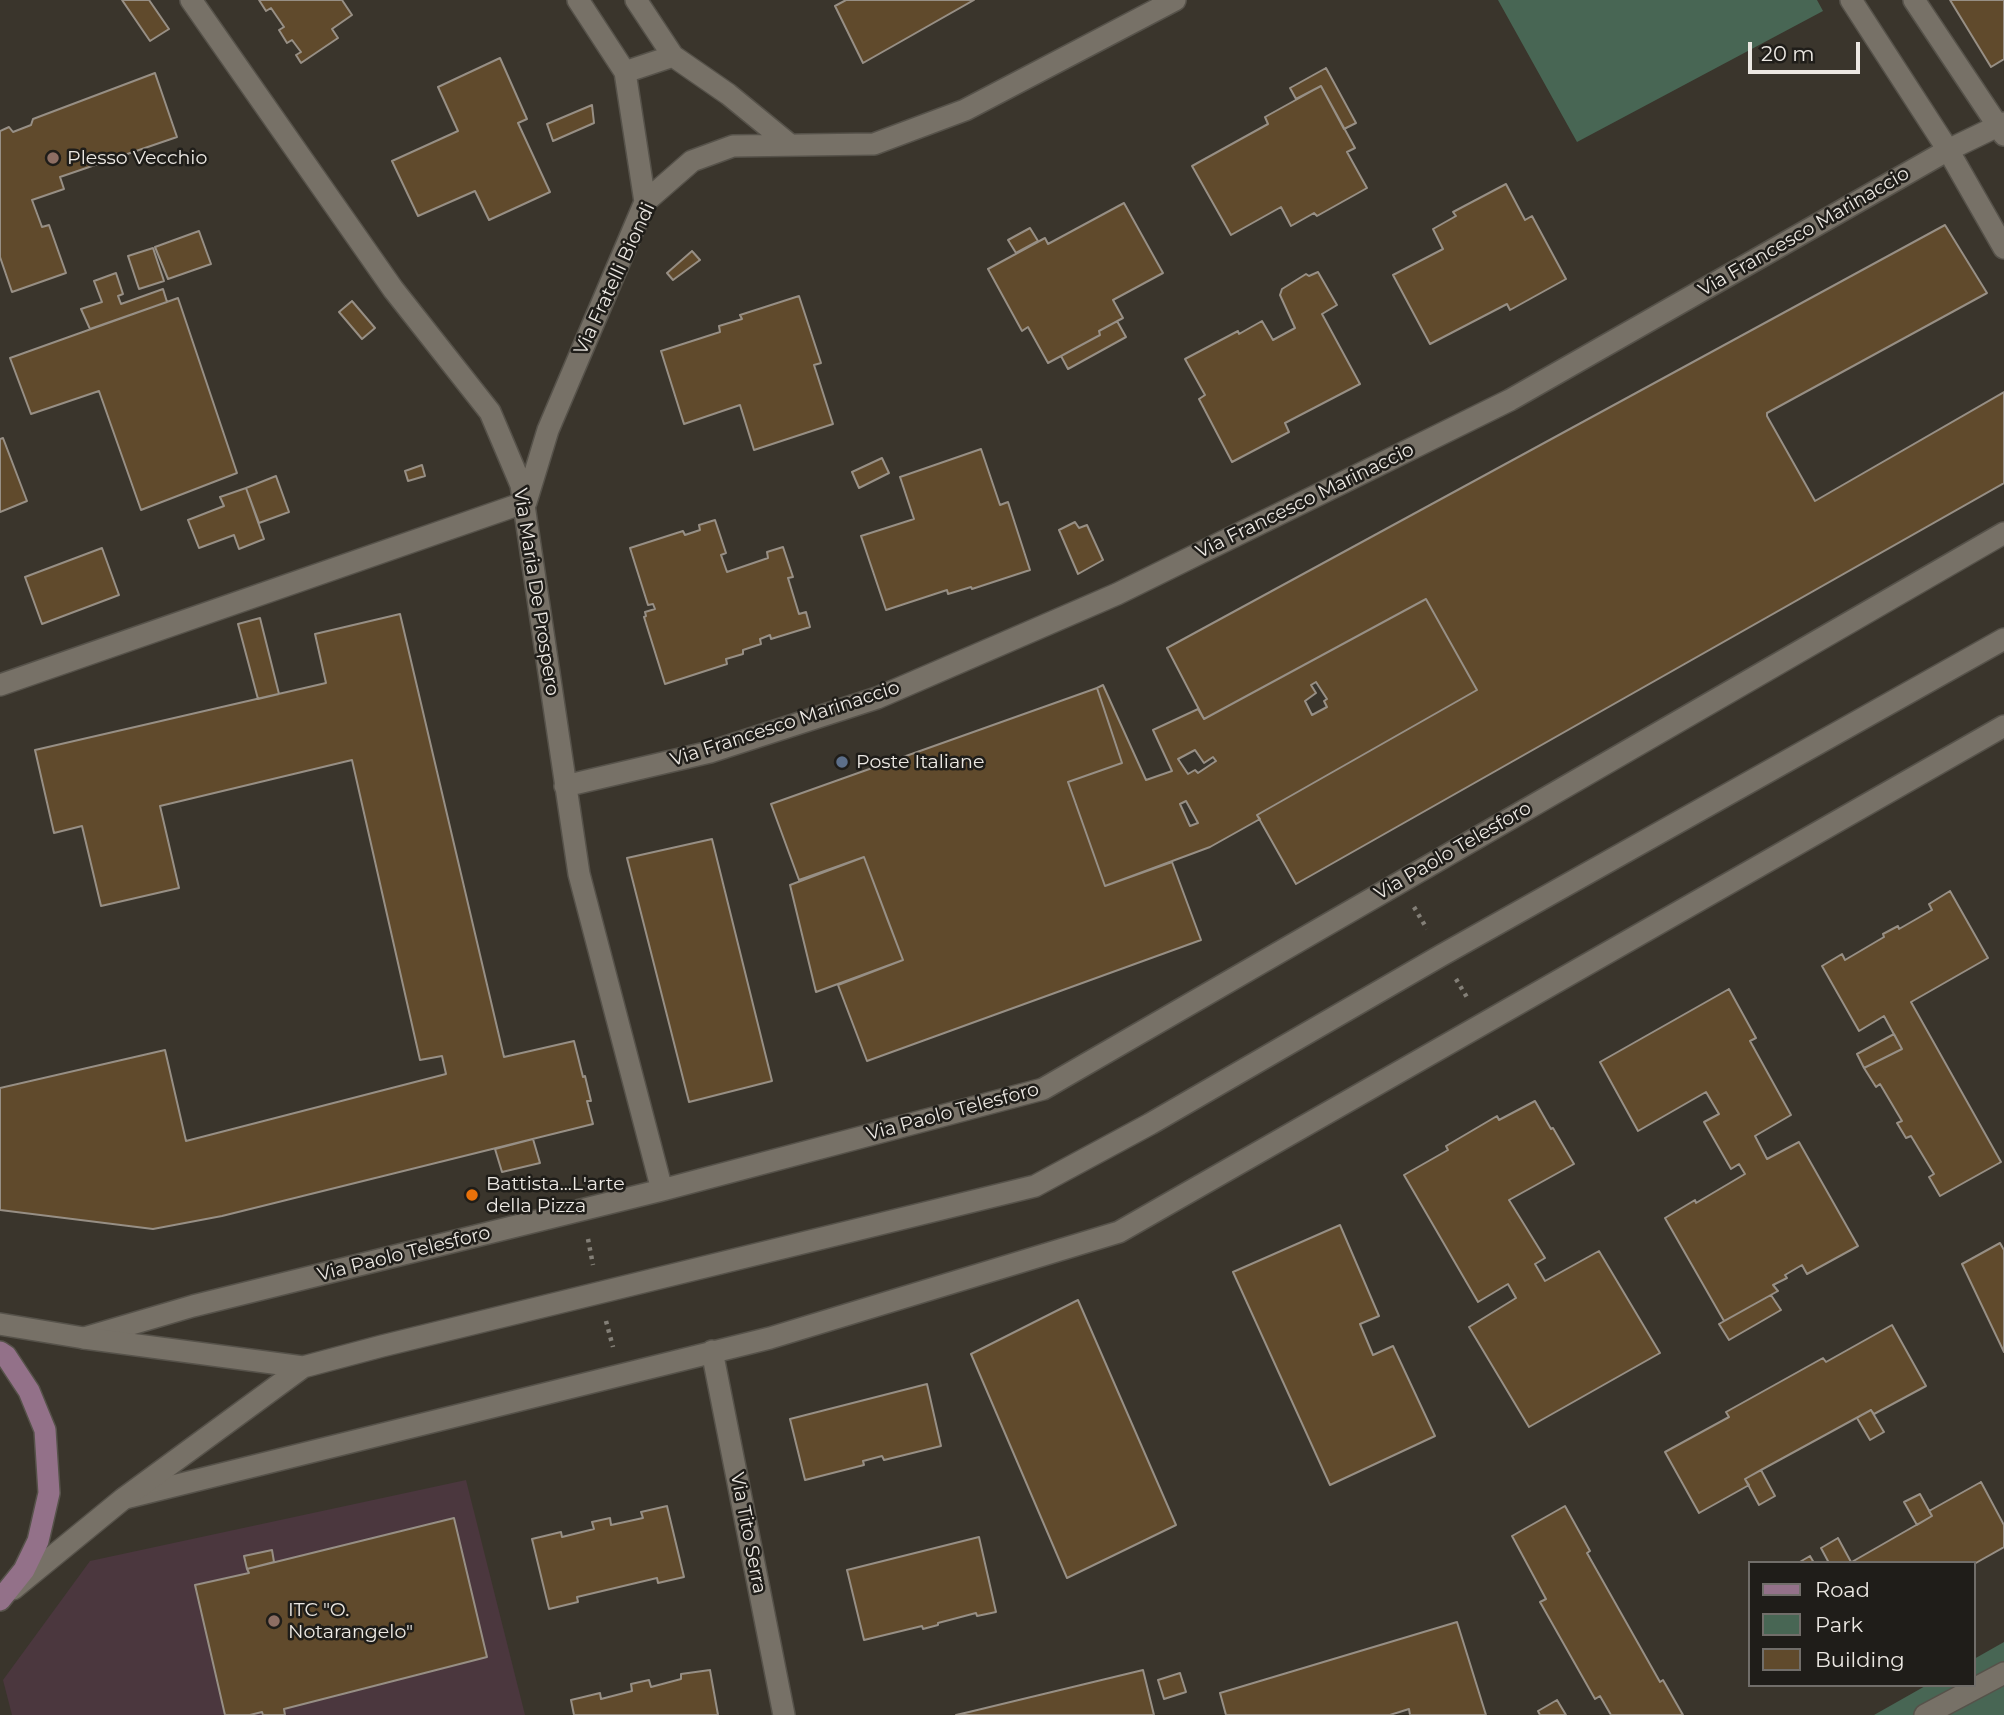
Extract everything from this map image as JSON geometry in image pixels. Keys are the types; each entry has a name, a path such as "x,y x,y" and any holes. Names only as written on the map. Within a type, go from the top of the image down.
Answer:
{"main road":[{"path":"0,1352 6,1356 29,1391 45,1430 49,1493 38,1541 24,1570 2,1600"}],"street":[{"name":"Via Maria De Prospero","path":"191,0 393,289 490,412 521,485 579,874 662,1190"},
{"path":"578,0 625,72 645,202"},
{"path":"636,0 673,55 728,94 789,144"},
{"name":"Via Fratelli Biondi","path":"523,503 526,502 548,430 645,202 692,161 733,146 874,144 965,110 1175,0"},
{"path":"1851,0 1948,150 2004,248"},
{"path":"1914,0 2002,128"},
{"path":"625,72 673,55"},
{"name":"Via Francesco Marinaccio","path":"565,786 710,751 877,698 1118,594 1510,400 1948,150 2002,128"},
{"path":"0,685 523,503"},
{"name":"Via Paolo Telesforo","path":"84,1338 193,1306 662,1190 1043,1089 2004,533"},
{"path":"2,1600 122,1499 303,1367 1035,1186 1150,1125 1442,956 2004,639"},
{"path":"122,1499 770,1338 1119,1232 2004,726"},
{"path":"0,1324 303,1367"},
{"name":"Via Tito Serra","path":"712,1351 784,1715"},
{"path":"1926,1715 2004,1673"}],"shaded area":[{"name":"ITC \"O. Notarangelo\"","path":"466,1480 525,1715 12,1715 3,1680 90,1561"}],"green space":[{"path":"1498,0 1817,0 1823,11 1577,142"},
{"path":"2004,1642 2004,1715 1874,1715 1923,1687 1976,1687 1976,1658"}],"building":[{"path":"122,0 149,0 169,29 150,41"},
{"path":"259,0 342,0 352,15 332,29 338,38 301,63 296,55 301,52 292,40 287,43 279,30 284,27 271,8 266,11"},
{"path":"846,0 974,0 863,63 835,6"},
{"path":"1950,0 2004,0 2004,59 1991,67"},
{"path":"500,58 527,119 518,123 550,192 489,220 475,191 418,216 392,161 458,131 438,87"},
{"path":"1326,68 1356,123 1344,129 1321,86 1296,99 1290,88"},
{"name":"Plesso Vecchio","path":"155,73 177,137 60,177 64,189 32,200 42,227 49,225 66,273 12,292 0,257 0,131 9,127 13,132 31,125 33,119"},
{"path":"1321,86 1355,148 1347,152 1367,188 1317,216 1314,213 1291,226 1281,207 1231,235 1192,166 1268,124 1265,117"},
{"path":"592,105 594,123 553,141 547,124"},
{"path":"1506,184 1525,220 1532,216 1566,279 1510,310 1507,304 1430,344 1393,275 1443,249 1433,229 1456,216 1453,212"},
{"path":"1124,203 1163,273 1113,300 1123,318 1099,331 1100,335 1048,363 1028,327 1022,331 988,269 1045,238 1048,244"},
{"path":"1945,225 1987,293 1767,413 1767,416 1815,501 2004,392 2004,483 1296,884 1257,815 1477,690 1426,599 1204,719 1167,648"},
{"path":"1030,228 1038,241 1016,253 1008,240"},
{"path":"199,231 211,264 168,279 155,247"},
{"path":"153,248 164,281 139,289 128,256"},
{"path":"692,251 700,260 673,280 667,273"},
{"path":"1318,272 1337,305 1322,314 1360,384 1285,423 1289,432 1232,462 1199,399 1205,395 1185,359 1262,321 1273,340 1295,328 1280,295 1282,289 1306,274 1309,276"},
{"path":"116,273 123,294 118,296 121,304 163,289 167,302 90,329 81,309 102,302 94,281"},
{"path":"799,296 821,363 814,365 833,424 754,450 740,405 684,424 661,351 720,332 719,326 742,319 740,315"},
{"path":"178,298 237,473 141,510 99,391 31,414 10,358"},
{"path":"352,301 375,328 362,339 339,312"},
{"path":"1117,321 1126,337 1068,369 1061,356 1100,335 1099,331"},
{"path":"3,438 27,501 0,512 0,439"},
{"path":"981,449 1000,505 1008,502 1030,570 972,589 971,587 948,594 947,590 886,610 861,536 914,519 900,477"},
{"path":"882,458 889,473 859,488 852,472"},
{"path":"422,465 425,476 408,481 405,471"},
{"path":"276,476 289,512 259,523 246,488"},
{"path":"246,488 264,539 239,549 234,535 199,548 188,520 224,506 220,497"},
{"path":"715,520 726,553 721,555 727,572 768,558 767,552 783,547 793,577 788,578 799,614 806,612 810,627 771,639 770,635 760,639 761,644 743,650 743,654 726,659 727,664 665,684 644,617 645,612 655,609 653,604 648,605 630,548 683,531 685,535 700,530 699,525"},
{"path":"1075,522 1079,528 1087,525 1103,560 1078,574 1059,530"},
{"path":"102,548 119,595 42,624 25,577"},
{"path":"1426,599 1477,690 1257,815 1260,819 1210,847 1105,886 1068,782 1122,763 1097,688 1103,685 1146,780 1172,771 1153,730 1198,709 1204,719","holes":["1316,682 1327,699 1324,701 1327,707 1312,715 1305,701 1316,693 1311,685","1195,750 1204,763 1213,757 1216,761 1198,773 1195,770 1188,774 1178,759","1186,801 1198,823 1190,826 1180,804"]},
{"path":"400,614 504,1057 574,1041 591,1101 587,1101 593,1124 222,1216 153,1229 0,1210 0,1088 165,1050 186,1141 446,1074 442,1056 420,1060 352,760 160,806 179,888 101,906 82,826 54,833 35,750 326,683 315,634"},
{"path":"260,618 279,694 258,699 238,624"},
{"path":"1097,688 1122,763 1068,782 1105,886 1172,862 1201,940 867,1061 838,985 903,960 864,857 799,880 771,804"},
{"path":"712,839 772,1081 689,1102 627,858"},
{"path":"864,857 903,960 816,992 790,885"},
{"path":"1950,891 1988,958 1911,1002 2001,1162 1940,1196 1929,1177 1934,1174 1911,1136 1906,1138 1897,1123 1902,1121 1880,1084 1876,1087 1864,1068 1902,1049 1884,1016 1859,1031 1822,966 1842,954 1845,960 1884,937 1883,934 1898,926 1899,929 1932,910 1929,904"},
{"path":"1729,989 1756,1038 1750,1041 1791,1115 1755,1136 1767,1159 1799,1142 1858,1246 1807,1274 1802,1265 1785,1275 1787,1278 1773,1285 1778,1291 1724,1321 1665,1218 1745,1174 1739,1164 1731,1169 1704,1122 1719,1114 1706,1092 1638,1131 1600,1062"},
{"path":"1894,1034 1902,1049 1864,1068 1857,1054"},
{"path":"1535,1101 1574,1164 1509,1200 1545,1258 1535,1264 1545,1281 1599,1251 1660,1353 1529,1427 1469,1327 1516,1298 1508,1284 1478,1302 1404,1175 1448,1150 1446,1146 1497,1116 1499,1120"},
{"path":"533,1139 540,1163 502,1172 495,1149"},
{"path":"1340,1225 1379,1316 1360,1324 1373,1355 1393,1346 1435,1436 1330,1485 1233,1272"},
{"path":"2000,1243 2004,1250 2004,1352 1962,1264"},
{"path":"1771,1295 1781,1310 1729,1340 1719,1324"},
{"path":"1078,1300 1176,1525 1067,1578 971,1354"},
{"path":"1892,1325 1926,1386 1874,1414 1871,1410 1761,1470 1745,1479 1749,1485 1699,1513 1665,1452 1729,1417 1726,1412 1823,1358 1826,1362"},
{"path":"927,1384 941,1446 884,1460 882,1456 863,1461 864,1465 805,1480 790,1419"},
{"path":"1871,1410 1884,1432 1870,1440 1857,1418"},
{"path":"1761,1470 1775,1496 1759,1505 1745,1479"},
{"path":"1981,1482 2004,1525 2004,1547 1976,1563 1853,1561 1932,1516 1929,1511"},
{"path":"1920,1494 1932,1516 1917,1525 1904,1502"},
{"path":"667,1506 684,1577 658,1583 657,1578 577,1597 578,1602 549,1609 532,1539 561,1532 562,1537 594,1529 592,1522 610,1518 611,1525 643,1518 641,1512"},
{"path":"1565,1506 1590,1551 1587,1553 1660,1682 1663,1680 1683,1715 1611,1715 1600,1696 1595,1699 1540,1602 1546,1599 1512,1536"},
{"path":"454,1518 487,1657 284,1709 285,1715 263,1715 262,1712 225,1715 195,1585 249,1573 247,1569"},
{"path":"979,1537 996,1612 977,1616 976,1613 923,1629 922,1626 864,1640 847,1570"},
{"path":"1838,1538 1850,1561 1828,1561 1821,1548"},
{"path":"272,1550 274,1562 247,1569 244,1556"},
{"path":"1457,1622 1486,1715 1410,1715 1409,1709 1390,1715 1226,1715 1220,1693"},
{"path":"710,1670 718,1715 574,1715 571,1700 600,1693 601,1699 632,1691 631,1684 649,1680 651,1687 681,1679 681,1674"},
{"path":"1143,1670 1154,1715 956,1715 969,1712"},
{"path":"1180,1673 1186,1692 1164,1699 1158,1680"},
{"path":"1557,1700 1566,1715 1540,1715 1538,1711"}],"place":[{"name":"Plesso Vecchio","path":"53,158"},
{"name":"Poste Italiane","path":"842,762"},
{"name":"Battista...L'arte della Pizza","path":"472,1195"},
{"name":"ITC \"O. Notarangelo\"","path":"274,1621"}]}
